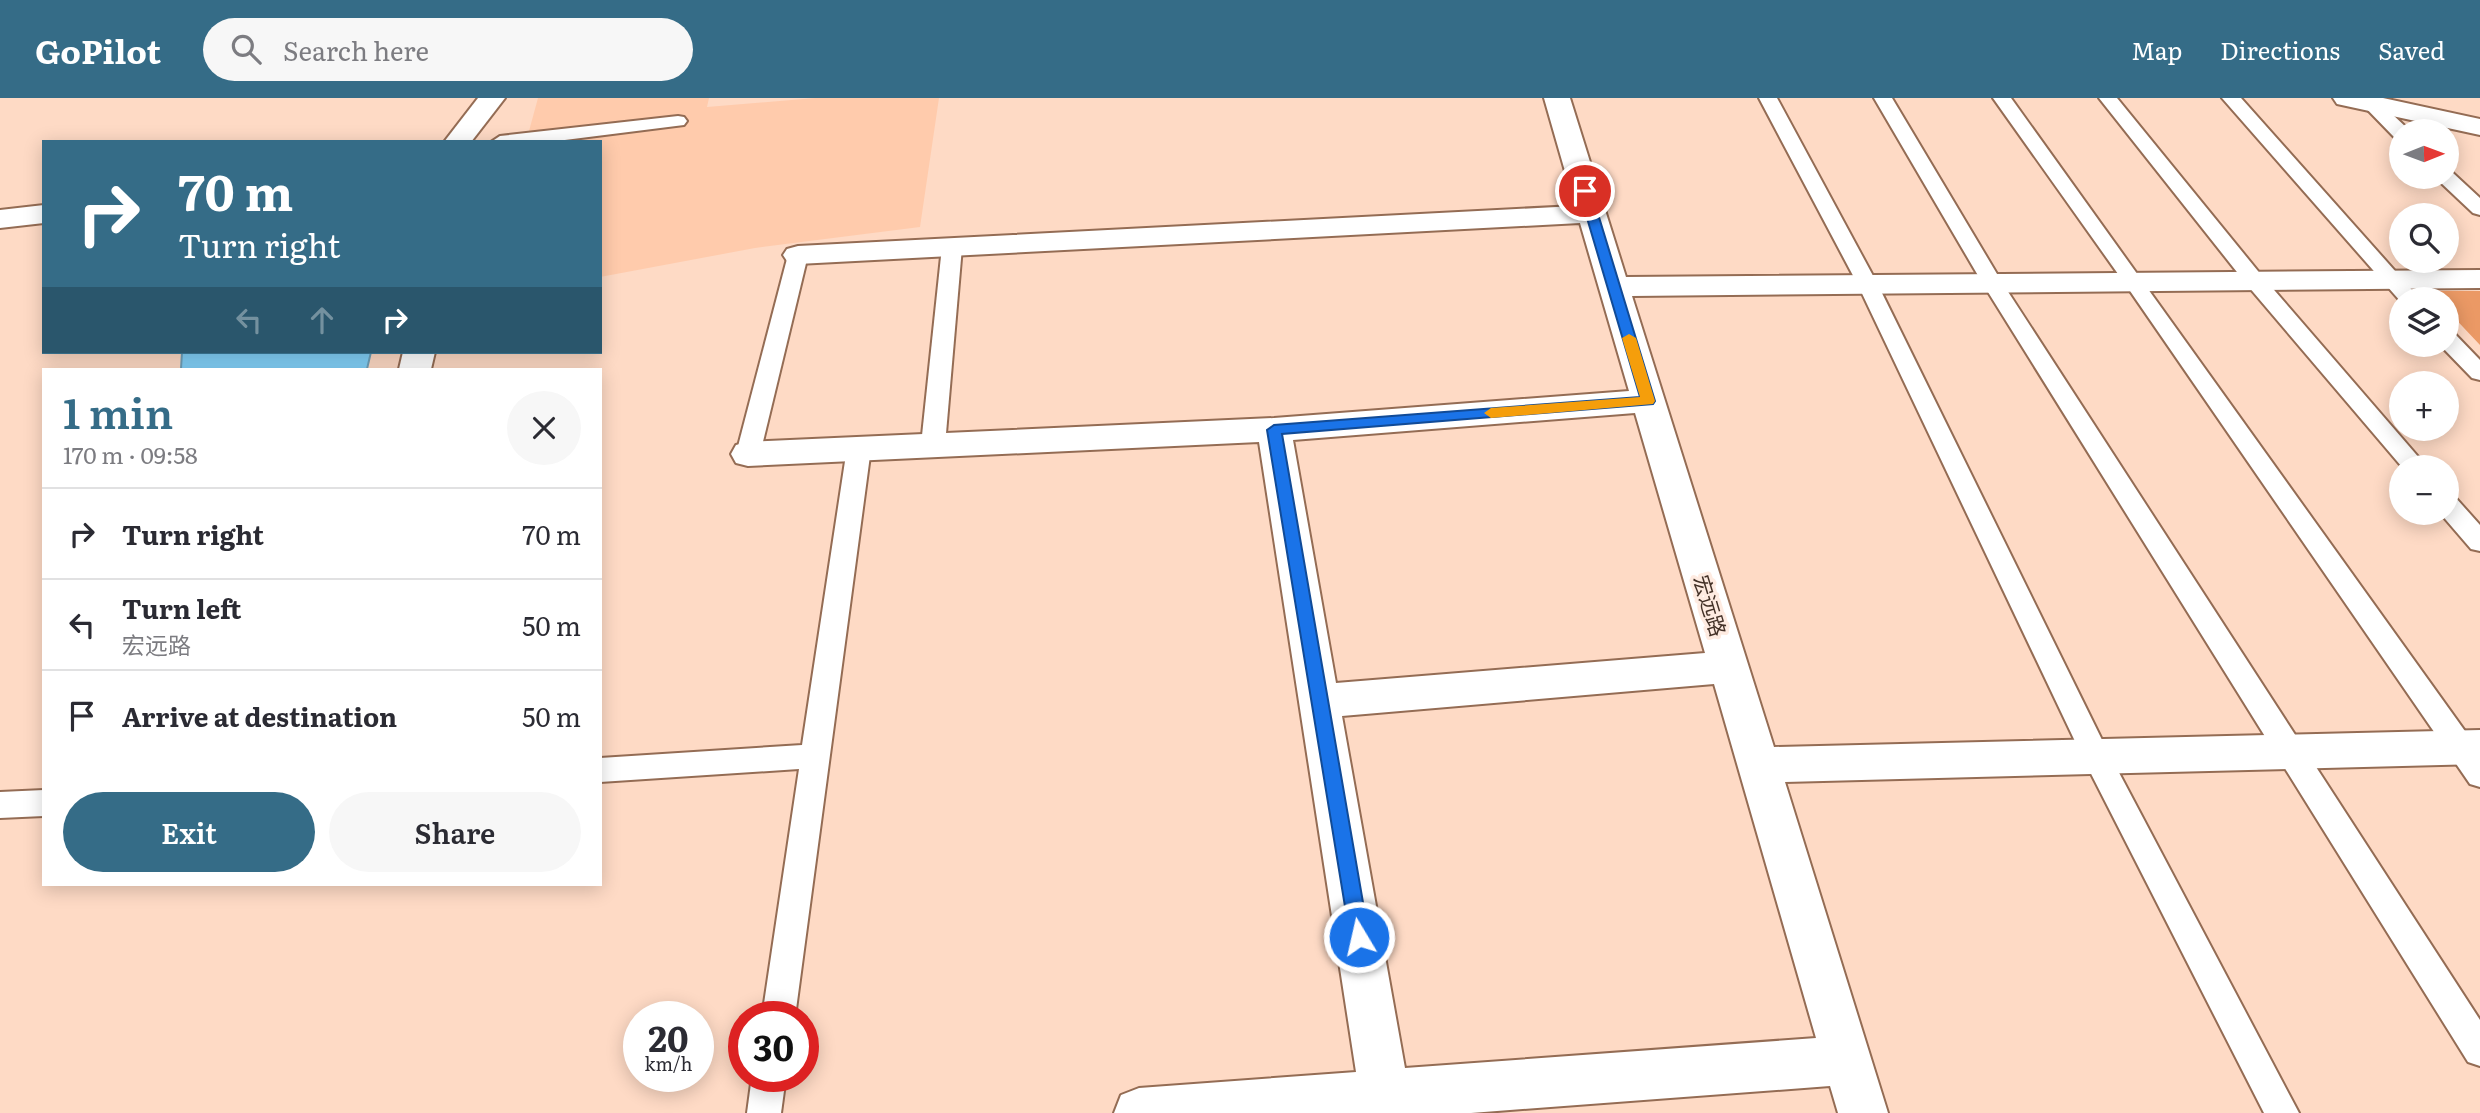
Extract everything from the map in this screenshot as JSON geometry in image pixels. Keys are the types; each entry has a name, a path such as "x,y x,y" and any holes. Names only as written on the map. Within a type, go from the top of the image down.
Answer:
{"street":[{"path":"459,140 492,98"},
{"name":"宏远路","path":"1557,98 1863,1113"},
{"path":"2358,101 2480,127"},
{"path":"0,219 42,214"},
{"path":"798,254 1592,214"},
{"path":"2423,287 2480,279"},
{"path":"1614,287 2255,281 2389,289"},
{"path":"748,454 1274,430 1648,401"},
{"path":"1274,430 1385,1094"},
{"path":"1321,701 1727,667"},
{"path":"1758,765 2288,752 2473,757"},
{"path":"1139,1113 1846,1060"}],"lane":[{"path":"1768,98 1868,285 2096,756 2282,1113"},
{"path":"1883,98 1993,284 2288,752 2480,1050"},
{"path":"2002,98 2473,757"},
{"path":"2108,98 2255,281 2406,455"},
{"path":"2231,98 2399,287"},
{"path":"2358,101 2389,124"},
{"path":"516,140 678,121"},
{"path":"2459,189 2480,209"},
{"path":"933,446 952,247"},
{"path":"748,454 798,254"},
{"path":"2459,351 2480,373"},
{"path":"780,1001 859,448"},
{"path":"2459,518 2480,542"},
{"path":"602,770 815,756"},
{"path":"0,805 42,803"},
{"path":"764,1113 767,1092"}],"shaded area":[{"path":"538,98 709,98 707,107 815,98 939,98 920,227 755,248 602,277 602,140 527,140"},
{"path":"2459,291 2480,291 2480,345 2459,323"}],"water":[{"path":"182,354 371,354 367,368 181,368"}],"slow traffic":[{"path":"1491,413 1648,401 1629,338"}],"route":[{"path":"1359,937 1274,430 1648,401 1585,191"}]}
